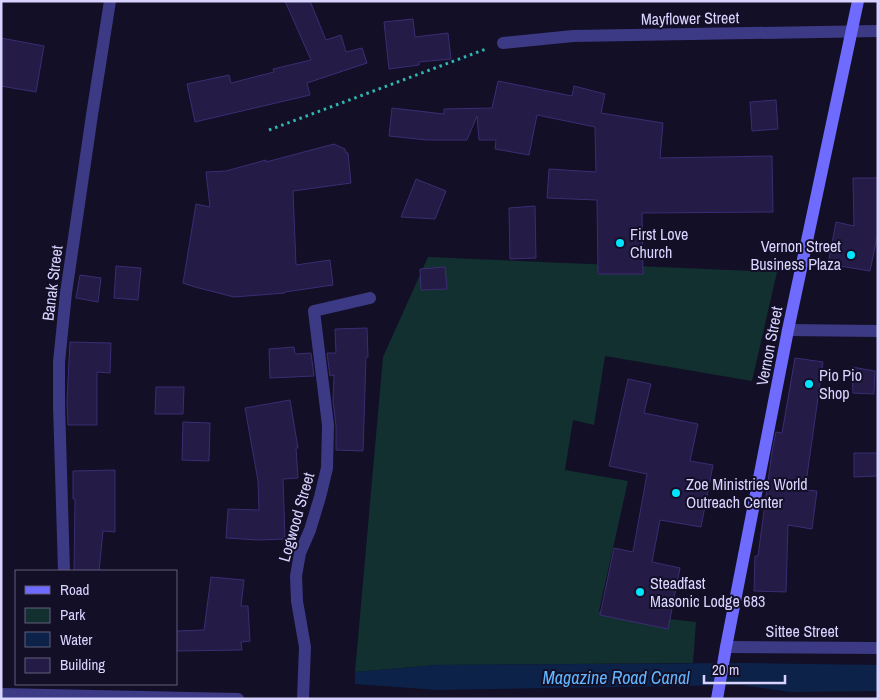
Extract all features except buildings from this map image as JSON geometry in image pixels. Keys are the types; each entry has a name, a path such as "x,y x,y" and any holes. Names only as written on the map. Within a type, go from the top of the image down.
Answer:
{"main road":[{"name":"Vernon Street","path":"718,694 788,330 858,1"}],"street":[{"name":"Banak Street","path":"64,570 59,405 60,362 69,275 110,1"},
{"name":"Mayflower Street","path":"503,43 573,36 878,31"},
{"name":"Logwood Street","path":"303,699 305,647 297,601 296,576 300,554 310,530 327,468 328,425 314,311 370,298"},
{"path":"788,330 878,331"},
{"name":"Sittee Street","path":"725,653 878,648"},
{"path":"1,694 68,689 238,699"}],"path":[{"path":"270,130 503,43"}],"green space":[{"path":"428,257 777,272 752,381 605,356 594,425 573,420 565,470 628,481 599,611 696,622 693,663 438,665 355,672 383,357"}],"water":[{"name":"Magazine Road Canal","path":"745,663 878,665 878,691 791,692 740,685 438,690 355,684 355,672 438,665"}],"place":[{"name":"First Love Church","path":"620,243"},
{"name":"Vernon Street Business Plaza","path":"851,255"},
{"name":"Pio Pio Shop","path":"809,384"},
{"name":"Zoe Ministries World Outreach Center","path":"676,493"},
{"name":"Steadfast Masonic Lodge 683","path":"640,592"}]}
